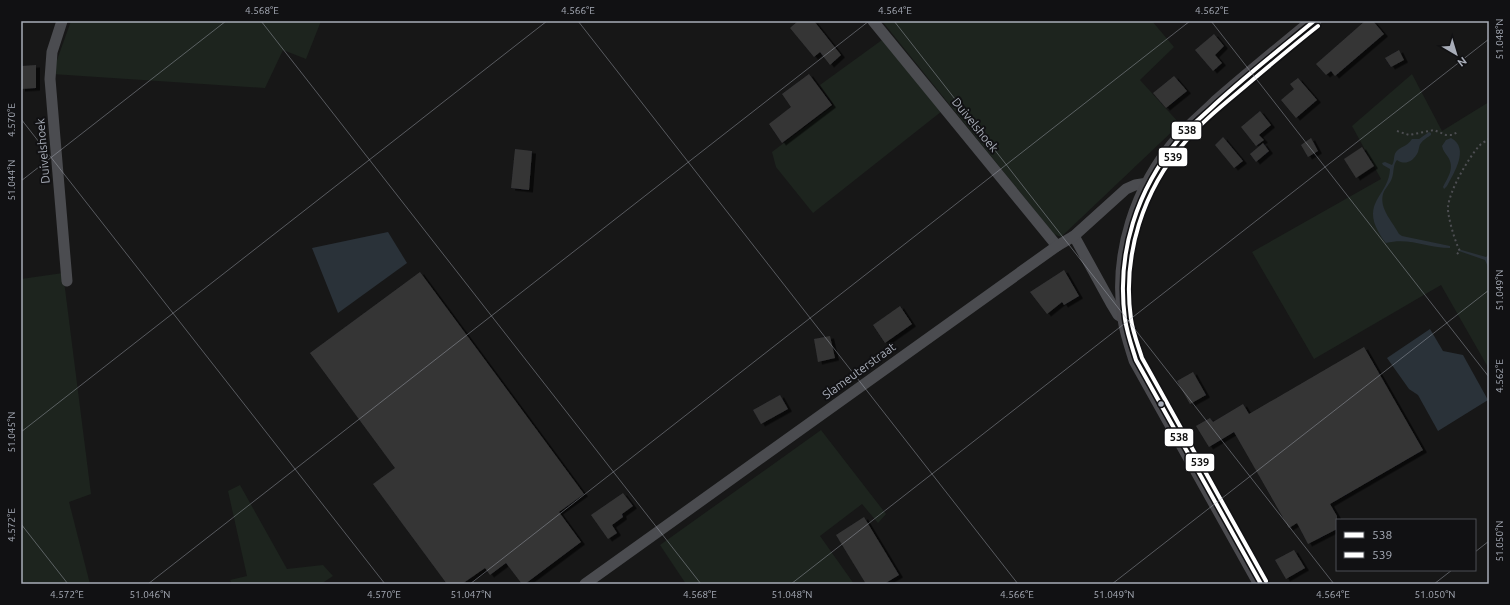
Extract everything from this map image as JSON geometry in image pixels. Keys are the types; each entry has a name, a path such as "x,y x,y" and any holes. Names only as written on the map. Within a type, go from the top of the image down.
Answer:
{"street":[{"name":"Duivelshoek","path":"62,21 52,52 50,79 68,281"},
{"name":"Duivelshoek","path":"873,21 1056,246"},
{"path":"1261,584 1136,360 1125,319 1124,282 1128,239 1139,204 1148,183 1161,162 1179,139 1196,121 1237,84 1314,21"},
{"name":"Slameuterstraat","path":"585,584 1056,246 1074,236 1126,190 1135,185 1148,183"},
{"path":"1074,236 1112,305 1118,314 1125,319"}],"path":[{"path":"1397,131 1409,135 1434,130 1446,135 1452,135 1458,132"},
{"path":"1457,254 1460,251 1455,244 1456,239 1450,220 1448,207 1453,191 1472,155 1480,145 1489,139"}],"shaded area":[{"path":"71,21 321,21 306,59 283,50 265,88 52,74"},
{"path":"882,21 1152,21 1174,47 1140,80 1180,124 1061,237 1054,234"},
{"path":"882,40 942,111 813,213 776,167 772,152 834,105 820,85"},
{"path":"1412,74 1442,131 1489,102 1489,369 1441,285 1314,359 1252,252 1381,179 1352,126"},
{"path":"1429,132 1431,135 1420,144 1418,152 1412,160 1403,163 1397,160 1394,166 1392,178 1383,194 1382,200 1390,220 1399,234 1402,236 1450,246 1450,248 1403,241 1386,243 1376,227 1373,218 1375,203 1389,178 1390,169 1382,163 1385,162 1392,165 1395,154 1398,150 1408,144 1412,139 1419,139"},
{"path":"1451,138 1457,142 1460,154 1456,168 1444,189 1443,187 1449,176 1451,165 1442,146 1446,140"},
{"path":"388,232 407,263 338,313 312,248"},
{"path":"1458,249 1486,257 1489,254 1489,269 1485,260 1459,251"},
{"path":"63,273 91,494 69,502 90,584 21,584 21,279"},
{"path":"1430,329 1443,351 1463,355 1488,400 1438,431 1418,395 1409,389 1387,358"},
{"path":"821,430 886,514 878,523 862,504 820,536 854,584 686,584 660,545"},
{"path":"240,485 287,569 323,565 333,576 321,584 232,584 230,580 247,576 228,491"}],"building":[{"path":"798,21 814,21 841,55 830,65 820,52 814,57 790,28"},
{"path":"1365,21 1373,21 1384,34 1335,76 1331,71 1326,75 1316,64"},
{"path":"1214,34 1224,46 1215,55 1222,63 1213,71 1195,50"},
{"path":"1399,50 1404,60 1391,67 1385,58"},
{"path":"36,65 36,88 21,89 21,66"},
{"path":"809,74 832,105 782,143 769,124 791,107 782,94"},
{"path":"1174,76 1187,91 1166,108 1153,93"},
{"path":"1298,78 1317,100 1296,118 1281,100 1294,89 1290,84"},
{"path":"1260,111 1271,125 1259,135 1264,140 1256,146 1241,127"},
{"path":"1223,137 1243,161 1234,168 1215,145"},
{"path":"1311,138 1318,151 1308,157 1301,145"},
{"path":"1263,143 1269,151 1256,162 1250,154"},
{"path":"1362,147 1374,166 1356,178 1344,159"},
{"path":"515,149 532,151 529,190 511,188"},
{"path":"1064,270 1079,296 1064,305 1062,302 1047,314 1030,292"},
{"path":"420,272 584,494 559,512 581,542 525,584 522,584 506,563 490,575 485,568 462,584 447,584 373,484 395,468 310,353"},
{"path":"900,306 912,324 885,343 873,325"},
{"path":"830,336 835,358 818,362 814,339"},
{"path":"1364,347 1423,450 1330,504 1337,516 1336,530 1308,544 1297,523 1289,528 1234,432 1209,447 1196,426 1210,418 1213,422 1243,404 1249,414"},
{"path":"1193,372 1206,395 1190,404 1177,381"},
{"path":"780,395 788,409 761,424 753,410"},
{"path":"623,493 633,506 622,514 623,517 612,525 617,533 608,539 591,515"},
{"path":"864,517 899,575 884,584 866,584 836,535"},
{"path":"1294,550 1305,568 1286,579 1275,560"}],"transit line":[{"name":"538","path":"1261,584 1136,360 1128,335 1125,319 1123,294 1124,270 1127,246 1133,223 1141,201 1164,158 1186,131 1235,86 1314,21"},
{"name":"539","path":"1266,581 1142,358 1131,319 1129,295 1130,271 1133,248 1139,224 1147,202 1170,161 1191,135 1209,117 1318,26"}]}
